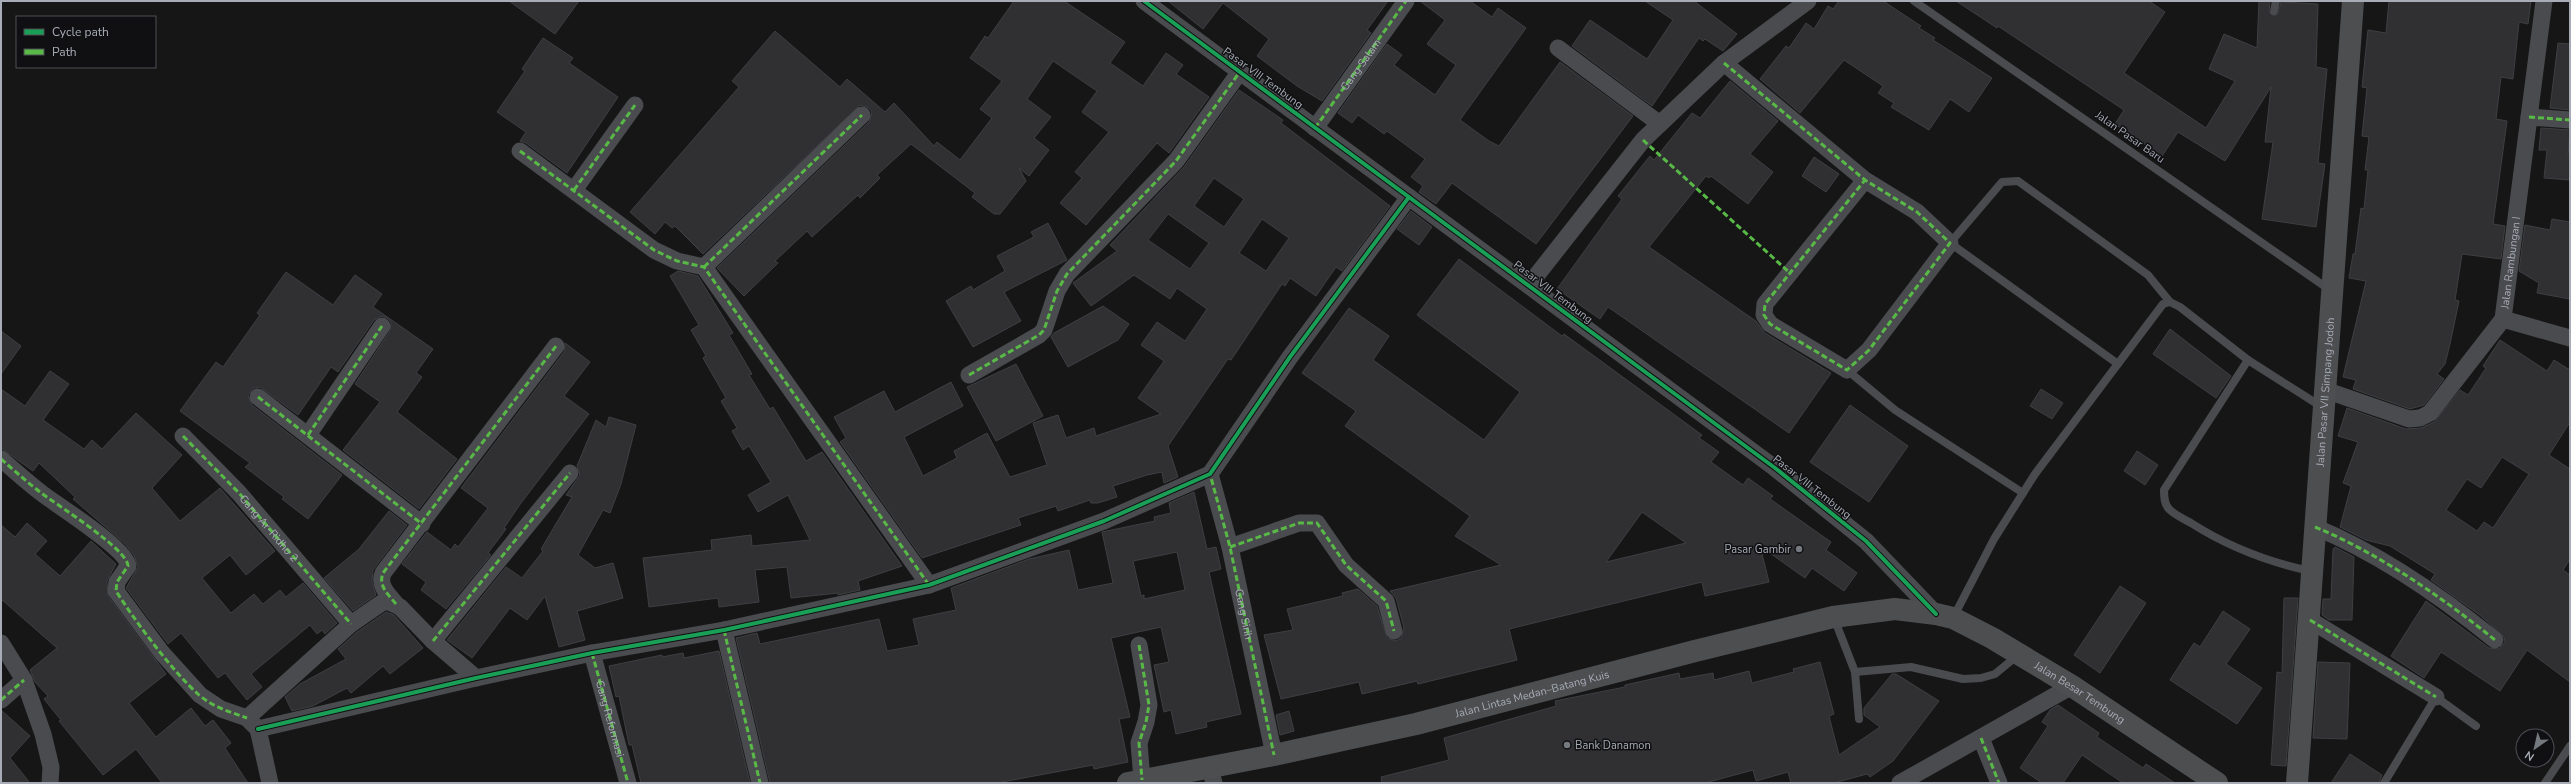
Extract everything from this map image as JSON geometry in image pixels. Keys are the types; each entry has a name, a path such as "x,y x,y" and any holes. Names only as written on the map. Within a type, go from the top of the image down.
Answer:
{"main road":[{"name":"Jalan Pasar VII Simpang Jodoh","path":"2297,783 2310,620 2315,527 2353,1"},
{"name":"Jalan Lintas Medan–Batang Kuis","path":"1135,781 1212,776 1274,755 1416,724 1695,651 1834,617 1895,609 1945,616"},
{"name":"Jalan Besar Tembung","path":"1945,616 2018,654 2072,686 2217,783"}],"street":[{"name":"Pasar VIII Tembung","path":"1144,1 1239,73 1530,285 1775,468 1866,541 1945,616"},
{"name":"Gang Salam","path":"1315,128 1406,1"},
{"path":"1530,285 1643,140 1724,63 1808,1"},
{"name":"Jalan Rambungan I","path":"2325,399 2399,416 2420,418 2430,413 2503,319 2544,1"},
{"path":"1558,48 1660,124"},
{"path":"1724,63 1865,180 1917,212 1950,243 1869,350 1847,370 1770,324 1764,315 1765,304 1865,180"},
{"path":"969,375 1039,335 1044,330 1057,291 1068,274 1176,161 1239,73"},
{"path":"574,190 636,105"},
{"path":"704,267 862,115"},
{"path":"2529,117 2570,120"},
{"path":"520,151 654,250 677,261 704,267 929,585"},
{"path":"1,459 43,494 101,536 125,557 128,566 117,582 116,591 157,646 200,695 221,709 252,724 592,653 724,630 929,585 1104,521 1210,474 1290,357 1409,197"},
{"path":"2503,319 2570,338"},
{"path":"308,436 382,326"},
{"path":"476,678 433,641 396,604 383,588 380,580 383,573 422,524 556,346"},
{"path":"258,397 422,524"},
{"name":"Gang Ar-Ridho 2","path":"183,436 239,493 351,624"},
{"path":"433,641 570,473"},
{"name":"Gang Sirih","path":"1210,474 1230,547 1274,755"},
{"path":"1230,547 1299,523 1317,523 1346,565 1386,601 1394,632"},
{"path":"2315,527 2341,538 2443,600 2494,640"},
{"path":"252,724 351,624 383,602 396,604"},
{"path":"2310,620 2436,697"},
{"path":"724,630 760,783"},
{"path":"1,643 24,680 47,750 51,767 50,783"},
{"path":"1135,781 1139,742 1146,722 1149,704 1140,645"},
{"name":"Gang Reformasi","path":"592,653 628,783"},
{"path":"1,700 24,680"},
{"path":"1900,783 2072,686"},
{"path":"252,724 270,783"},
{"path":"1981,738 1999,783"}],"lane":[{"name":"Jalan Pasar Baru","path":"1914,1 2332,291"},
{"path":"2274,11 2276,1"},
{"path":"2118,364 1950,243 2002,182 2018,181 2148,275 2170,302 2248,360 2325,399"},
{"path":"1945,616 2023,493 2159,308 2170,302"},
{"path":"2248,360 2164,490 2164,499 2169,509 2207,533 2244,551 2285,566 2313,572"},
{"path":"1847,370 1896,410 2023,493"},
{"path":"1834,617 1855,672 1859,719"},
{"path":"1855,672 1911,667 1963,679 1981,678 1995,674 2018,654"},
{"path":"2384,783 2436,697 2476,726"},
{"path":"2545,783 2570,746"}],"building":[{"path":"509,1 579,1 555,34"},
{"path":"1014,1 1064,1 1125,42 1110,63 1143,86 1166,53 1183,65 1176,74 1209,97 1169,153 1157,143 1086,225 1060,203 1082,178 1075,172 1109,132 1082,112 1097,91 1053,61 1027,99 1051,117 1034,138 1049,150 1029,176 1019,168 1026,181 1000,214 994,214 972,197 975,193 911,144 877,175 880,178 860,198 858,195 812,237 807,231 775,261 778,263 744,296 717,268 869,122 872,112 869,108 860,105 703,254 675,226 672,228 665,222 655,234 630,212 739,87 732,81 775,31 840,87 847,79 885,112 894,103 934,146 937,142 960,160 992,118 980,109 1002,81 970,58 985,36 988,38"},
{"path":"1168,1 1388,1 1367,30 1371,33 1322,101 1297,86 1257,56 1269,39 1223,3 1203,29"},
{"path":"1420,1 1470,1 1492,17 1498,8 1526,28 1460,120 1489,141 1499,146 1560,62 1633,116 1536,244 1452,183 1436,204 1419,192 1423,186 1411,177 1425,159 1387,131 1384,134 1358,115 1352,123 1338,113 1387,44 1402,55 1394,65 1435,95 1456,65 1427,44 1445,20"},
{"path":"1645,1 1694,1 1737,34 1723,51 1705,39 1703,41 1699,38 1652,106 1572,46 1590,20 1647,59 1673,20"},
{"path":"1839,1 1883,1 1921,26 1919,28 1935,38 1933,40 1992,78 1969,112 1950,99 1929,130 1891,107 1894,103 1878,93 1883,86 1844,60 1800,113 1760,79 1786,46 1789,48 1806,23 1814,29 1828,6 1833,9"},
{"path":"1956,1 2149,1 2165,12 2124,73 2206,128 2235,81 2209,69 2224,34 2257,48 2259,1 2270,1 2269,12 2273,16 2278,14 2281,2 2318,4 2316,67 2327,69 2318,163 2325,164 2316,227 2262,219 2273,142 2265,142 2271,87 2225,161 2178,132 2162,156 2115,124 2124,110 1998,26 1997,28"},
{"path":"2389,1 2531,1 2528,24 2519,22 2513,79 2501,77 2496,119 2507,121 2493,224 2505,226 2501,259 2462,254 2455,300 2459,301 2445,364 2437,374 2444,379 2424,405 2410,409 2353,389 2356,380 2343,377 2366,281 2349,278 2353,254 2355,254 2361,208 2364,209 2368,170 2365,170 2369,137 2362,136 2367,88 2362,87 2368,30 2386,33"},
{"path":"543,38 573,58 569,63 618,97 567,173 526,143 520,141 526,132 497,112 525,71 522,69"},
{"path":"2558,43 2570,44 2570,110 2550,108"},
{"path":"1730,81 1778,121 1750,154 1773,172 1748,204 1711,176 1709,178 1706,176 1649,247 1756,321 1765,333 1831,373 1789,433 1608,307 1600,319 1557,289 1622,199 1618,196 1650,156 1654,160 1692,113 1700,118"},
{"path":"1239,90 1283,120 1281,123 1390,206 1342,271 1336,267 1316,296 1290,278 1285,286 1282,284 1231,360 1228,359 1168,446 1178,477 1164,483 1162,472 1147,475 1113,486 1117,497 1098,503 1091,503 1090,500 1058,511 1056,506 1018,518 1021,525 922,558 840,442 846,438 834,417 884,391 895,412 951,382 963,406 904,437 923,476 957,458 954,451 987,433 1010,477 1047,465 1033,423 1058,415 1066,438 1094,428 1096,436 1161,414 1138,398 1164,361 1141,345 1157,322 1185,341 1207,309 1177,288 1170,299 1134,275 1091,306 1073,283 1117,251 1110,245 1184,167","holes":["1214,178 1244,199 1224,227 1194,206","1168,214 1209,243 1190,269 1148,240","1262,219 1289,238 1266,271 1239,253"]},
{"path":"2541,128 2570,130 2568,156 2570,156 2570,180 2544,178 2547,150 2539,150"},
{"path":"1814,157 1839,174 1826,192 1802,176"},
{"path":"1411,211 1432,227 1419,245 1397,229"},
{"path":"2552,219 2570,222 2570,299 2537,293 2539,283 2519,271 2525,225 2550,230"},
{"path":"1048,223 1067,260 1004,292 1021,321 973,347 946,301 971,286 973,290 1005,271 997,256 1034,237 1031,232"},
{"path":"1459,259 1562,336 1564,334 1702,435 1699,438 1719,452 1711,462 1743,485 1748,478 1773,496 1770,499 1831,542 1826,550 1857,573 1844,591 1812,568 1805,578 1760,546 1769,582 1705,596 1702,582 1509,629 1517,660 1418,684 1417,681 1362,694 1359,682 1281,699 1264,635 1293,630 1287,609 1343,596 1342,593 1358,589 1377,606 1387,638 1396,641 1401,638 1404,628 1396,598 1390,591 1501,565 1455,536 1470,516 1345,426 1356,411 1302,373 1349,308 1389,336 1373,360 1484,440 1520,392 1417,315","holes":["1642,512 1686,543 1606,562"]},
{"path":"678,271 698,276 733,333 729,335 752,374 749,375 770,409 773,407 806,461 822,452 902,566 858,581 860,590 838,595 838,593 791,598 787,567 755,570 759,602 719,607 718,598 649,607 643,558 712,550 711,540 751,535 752,546 810,540 788,495 758,512 748,495 771,482 749,446 743,450 732,431 737,428 721,401 726,398 703,358 706,356 691,330 699,325 670,276"},
{"path":"286,272 333,305 355,275 382,294 373,307 433,349 416,373 422,377 397,412 457,459 419,509 343,450 380,402 355,384 390,331 391,322 387,318 382,316 374,320 338,372 331,367 298,415 260,387 254,388 248,395 252,405 342,475 308,519 282,499 284,497 245,467 250,463 180,411 216,362 223,367 260,315 257,313"},
{"path":"1103,306 1129,324 1118,340 1068,367 1051,337 1054,333"},
{"path":"2170,329 2231,376 2216,398 2153,354"},
{"path":"1,331 21,346 1,374"},
{"path":"2500,340 2547,371 2554,360 2570,370 2570,422 2549,455 2570,469 2570,559 2563,570 2570,575 2570,682 2527,650 2500,691 2441,652 2424,678 2391,656 2426,601 2489,648 2499,649 2505,642 2504,637 2481,616 2431,580 2435,574 2390,546 2366,540 2340,527 2351,486 2343,483 2358,442 2338,436 2347,408 2406,429 2421,428 2434,422 2460,390 2468,395 2486,368 2483,366","holes":["2502,457 2529,474 2493,528 2484,522 2477,531 2446,510 2467,479 2481,488"]},
{"path":"565,343 590,362 564,396 589,414 521,503 504,528 506,529 488,553 491,555 446,609 421,590 426,582 402,564 427,532 451,550 455,544 458,547 488,508 461,488 564,352"},
{"path":"1016,364 1043,416 996,441 967,387"},
{"path":"50,371 69,384 43,420 84,449 92,440 102,449 136,413 182,455 152,488 180,521 220,488 275,551 246,575 230,555 202,578 231,613 254,594 263,604 280,590 286,597 303,583 337,623 325,634 322,630 317,634 310,625 251,674 262,687 247,700 225,673 218,678 181,633 168,644 126,588 138,567 134,555 124,543 73,499 75,497 39,463 33,471 1,448 1,389 25,406"},
{"path":"2041,389 2063,403 2052,419 2030,406"},
{"path":"1850,405 1908,446 1869,502 1810,462"},
{"path":"609,417 636,425 621,484 610,513 603,510 578,555 595,568 613,563 623,598 577,611 585,640 559,647 545,596 527,620 510,608 472,658 447,640 506,567 522,578 543,551 541,549 572,497 566,495 580,475 577,466 596,420 606,427"},
{"path":"2137,451 2158,465 2145,485 2124,471"},
{"path":"1194,492 1207,549 1216,547 1221,569 1209,572 1241,714 1206,722 1207,727 1176,734 1171,710 1164,712 1154,665 1169,662 1161,627 1111,638 1130,717 1119,719 1128,762 1094,769 1093,765 997,783 770,783 736,638 757,633 760,644 879,619 887,651 919,645 913,619 956,610 951,588 1029,559 1069,550 1078,590 1113,583 1102,532 1155,521 1154,517 1171,513 1169,503","holes":["1177,552 1185,590 1144,599 1144,595 1141,596 1133,561"]},
{"path":"389,511 407,525 373,570 372,582 376,595 353,611 324,578 359,549"},
{"path":"27,523 47,541 35,554 60,576 91,541 116,564 107,581 108,596 166,674 129,703 156,737 191,708 205,726 213,720 231,743 225,748 248,783 162,783 136,749 103,775 59,721 61,720 44,699 48,696 35,682 30,670 57,648 1,599 1,525 15,537"},
{"path":"2335,547 2354,557 2352,620 2329,620 2322,615 2323,599 2331,599 2333,549"},
{"path":"2120,586 2146,603 2100,673 2074,655"},
{"path":"2284,598 2298,598 2286,766 2271,765 2277,672 2282,673"},
{"path":"2223,611 2250,629 2226,664 2262,688 2237,724 2170,680 2194,643 2200,647"},
{"path":"386,612 394,615 423,648 390,674 383,666 351,693 347,688 313,706 292,711 285,697 300,684 346,659 338,649 357,632"},
{"path":"719,651 750,783 641,783 632,745 629,745 619,696 616,697 609,666 662,655 662,657 683,653 684,658"},
{"path":"1820,662 1834,714 1829,716 1839,755 1880,727 1864,715 1864,708 1892,674 1896,674 1939,701 1893,761 1870,777 1867,774 1834,783 1791,783 1788,772 1756,781 1753,770 1705,783 1382,783 1381,777 1449,760 1444,738 1556,706 1555,701 1625,687 1625,685 1679,673 1680,679 1713,673 1714,680 1749,671 1752,683 1794,672 1793,669"},
{"path":"2318,662 2350,663 2347,739 2313,738"},
{"path":"2058,705 2099,733 2097,737 2143,768 2146,764 2175,783 2123,783 2082,755 2063,783 2042,783 2020,768 2048,726 2042,722 2050,710"},
{"path":"1,710 30,736 10,758 30,783 1,783"},
{"path":"1289,711 1294,731 1280,735 1276,715"},
{"path":"2350,754 2382,775 2379,783 2331,783"}],"marked path":[{"path":"1315,128 1406,1"},
{"path":"1724,63 1865,180 1917,212 1950,243 1869,350 1847,370 1770,324 1764,315 1765,304 1865,180"},
{"path":"969,375 1039,335 1044,330 1057,291 1067,274 1176,161 1239,73"},
{"path":"574,190 635,105"},
{"path":"704,267 862,115"},
{"path":"2529,117 2570,120"},
{"path":"1643,140 1790,273"},
{"path":"520,151 654,250 677,261 704,267 929,585"},
{"path":"308,435 382,326"},
{"path":"396,604 383,586 383,573 556,346"},
{"path":"258,397 422,524"},
{"path":"183,436 239,493 351,624"},
{"path":"1,459 38,491 92,529 117,550 125,559 128,566 117,582 116,591 155,646 189,685 204,699 216,706 247,718"},
{"path":"1212,471 1210,474 1230,547 1274,755"},
{"path":"433,641 570,473"},
{"path":"1230,547 1299,523 1317,523 1346,565 1386,601 1394,631"},
{"path":"2315,527 2362,550 2409,577 2495,640"},
{"path":"2310,620 2436,697"},
{"path":"724,630 760,783"},
{"path":"1139,645 1149,705 1146,722 1139,743 1142,780"},
{"path":"592,653 628,783"},
{"path":"1,700 24,680"},
{"path":"1981,738 1999,783"}],"cycle path":[{"path":"1144,1 1775,468 1866,541 1936,614"},
{"path":"258,729 476,678 592,653 724,630 929,585 1104,521 1210,474 1290,357 1409,197"}],"place":[{"name":"Pasar Gambir","path":"1799,549"},
{"name":"Bank Danamon","path":"1567,745"}]}
